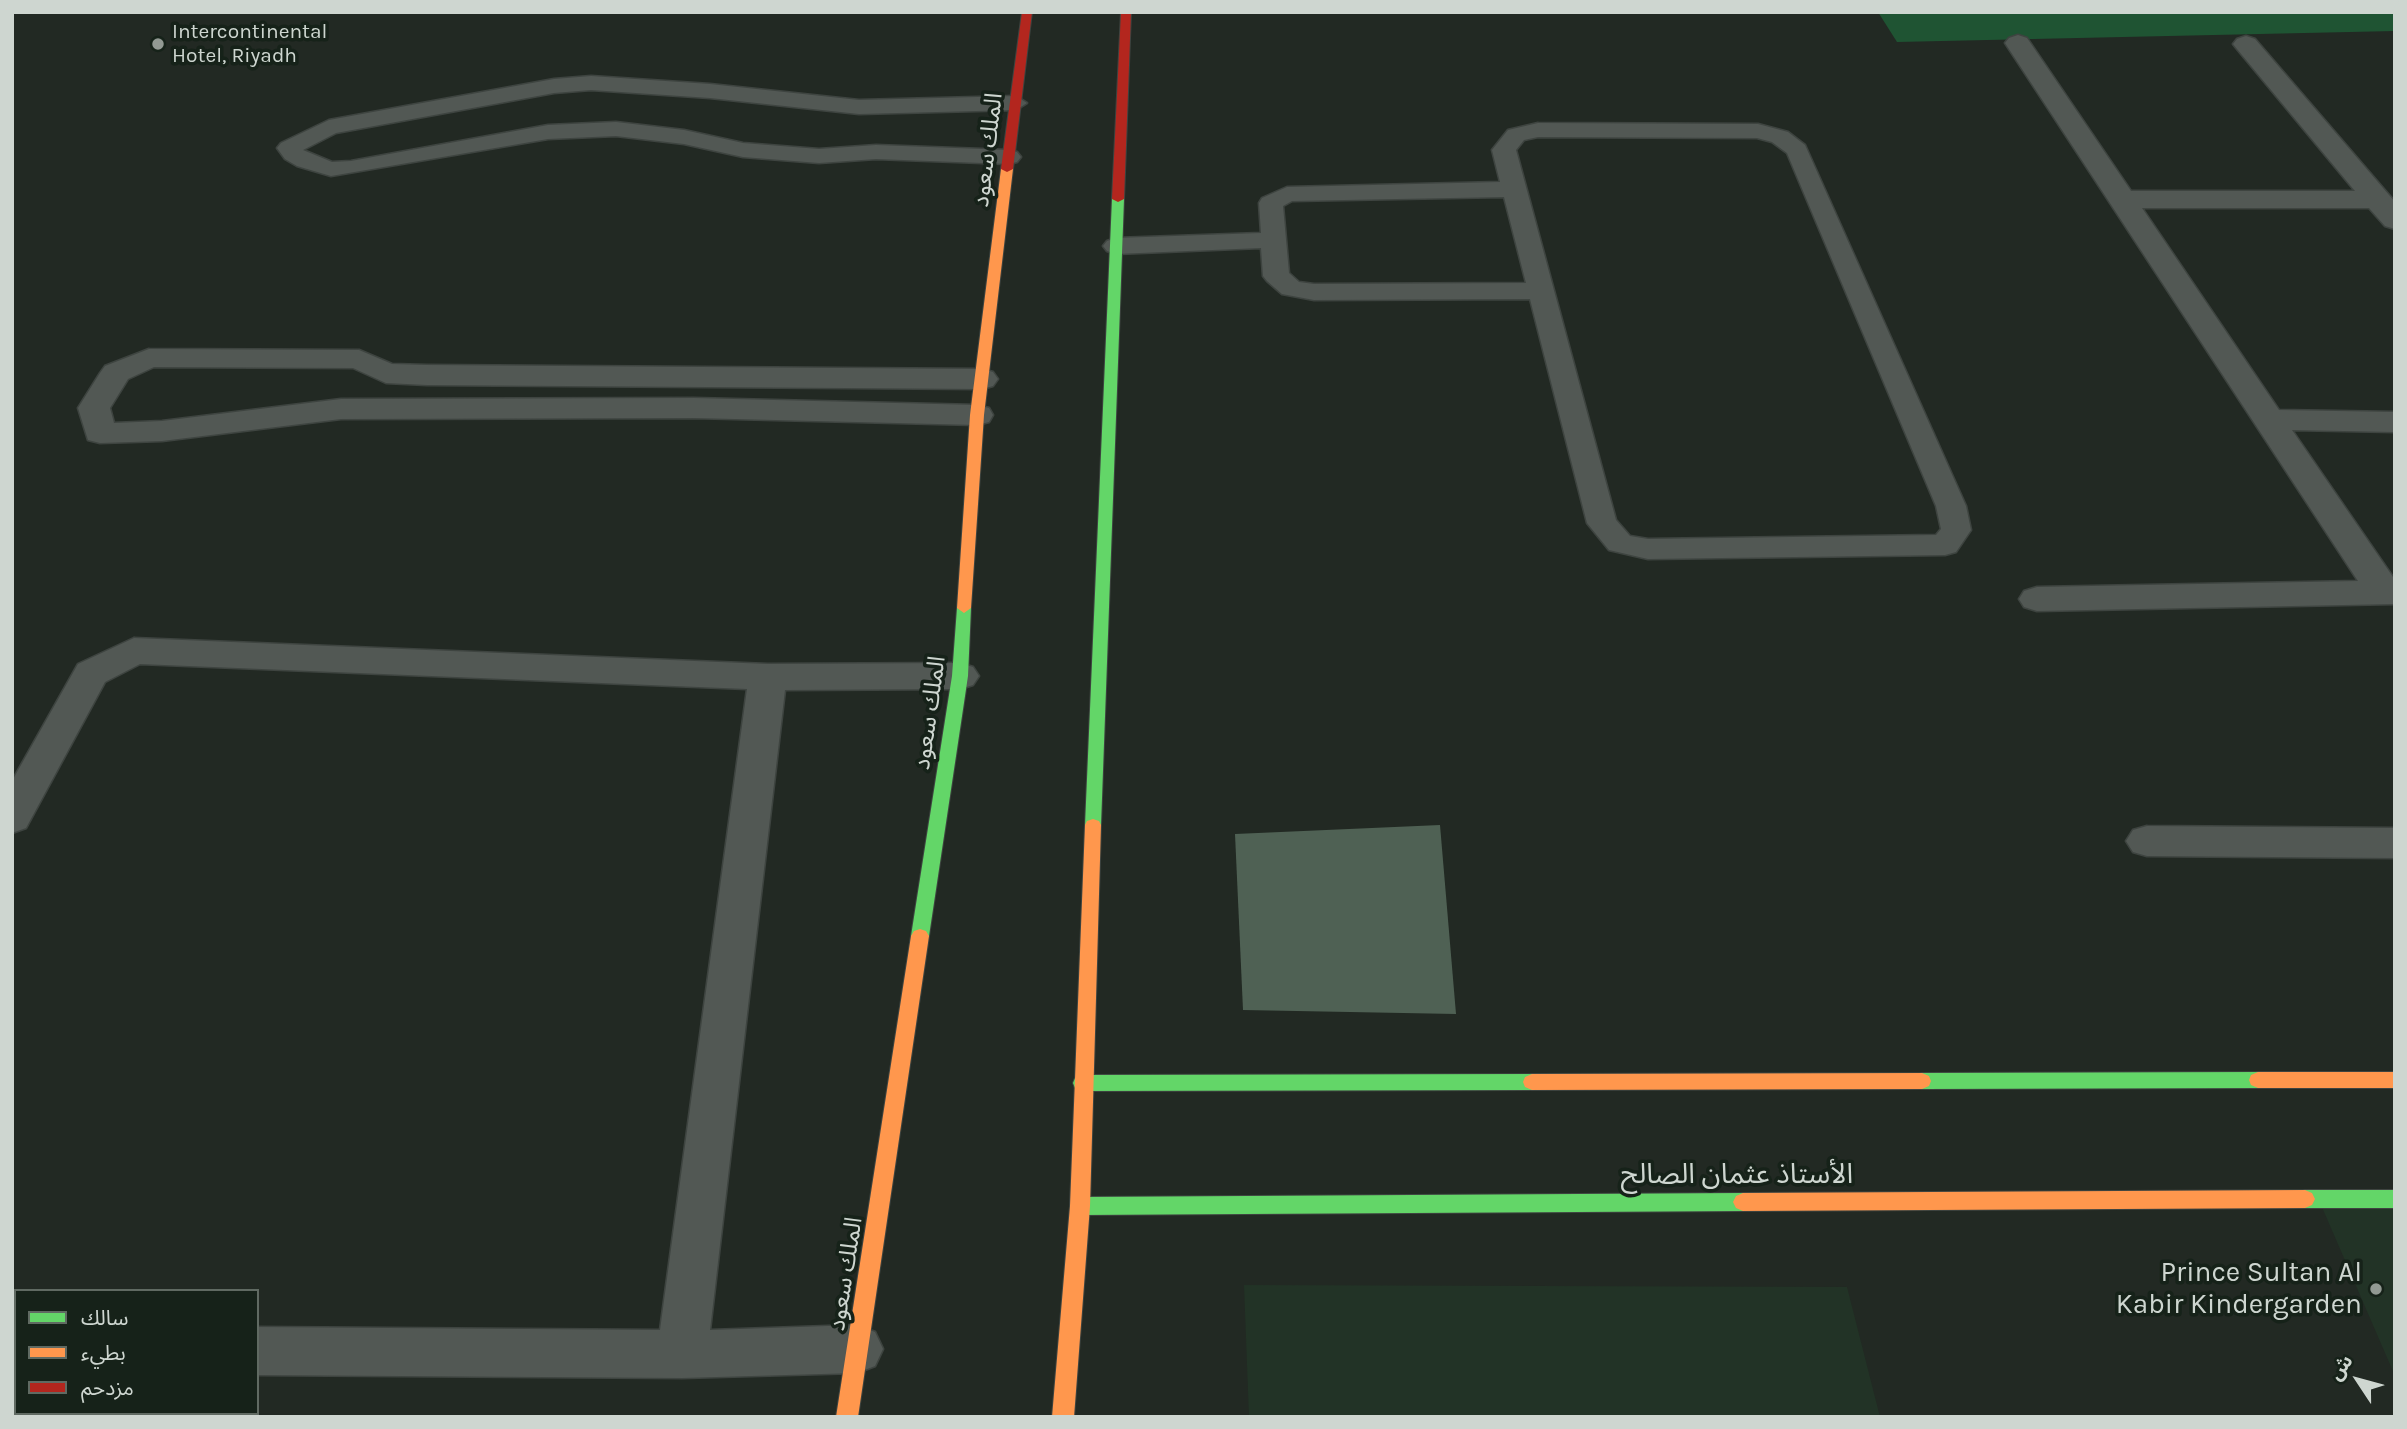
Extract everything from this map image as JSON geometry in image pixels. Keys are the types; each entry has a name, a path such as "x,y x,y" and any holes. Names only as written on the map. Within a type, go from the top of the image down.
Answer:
{"main road":[{"name":"الملك سعود","path":"847,1417 960,676 977,415 1027,12"},
{"path":"1063,1417 1080,1206 1082,1083 1126,12"},
{"path":"1082,1083 2395,1080"},
{"name":"الأستاذ عثمان الصالح","path":"1080,1206 2395,1199"}],"street":[{"path":"2018,43 2269,420 2389,592"},
{"path":"2246,44 2395,220"},
{"path":"2123,200 2376,199"},
{"path":"977,415 694,408 341,409 162,431 100,433 94,408 116,373 149,358 359,359 386,373 427,375 982,379"},
{"path":"2269,420 2395,422"},
{"path":"2037,599 2389,592"},
{"path":"12,818 91,673 134,651 768,677 960,676"},
{"path":"681,1354 768,677"},
{"path":"2147,841 2395,843"},
{"path":"259,1351 681,1354 857,1349"}],"lane":[{"path":"1009,158 876,152 819,156 743,150 684,137 617,129 562,132 331,169 305,161 293,154 289,148 330,127 570,85 637,85 838,106 1016,103"},
{"path":"562,132 570,85"},
{"path":"819,156 838,106"},
{"path":"398,115 403,159"},
{"path":"1538,130 1758,131 1780,137 1797,150 1951,506 1956,530 1945,545 1648,549 1620,543 1602,523 1541,291 1504,149 1516,135 1538,130"},
{"path":"1514,189 1287,194 1271,203 1276,276 1291,288 1314,292 1541,291"},
{"path":"1116,246 1274,240"}],"shaded area":[{"name":"Prince Sultan Al Kabir Kindergarden","path":"2318,1198 2395,1201 2395,1376"},
{"path":"1244,1285 1847,1287 1880,1417 1249,1417"}],"green space":[{"path":"1878,12 2395,12 2395,31 1897,42"}],"building":[{"path":"1440,825 1456,1014 1243,1010 1235,834"}],"traffic: fast":[{"path":"1093,825 1118,199"},
{"path":"920,936 960,676 964,608"},
{"path":"1922,1081 2258,1080"},
{"path":"1082,1083 1532,1082"},
{"path":"2305,1199 2395,1199"},
{"path":"1080,1206 1743,1202"}],"traffic: slow":[{"path":"964,608 977,415 1007,169"},
{"path":"1063,1417 1080,1206 1093,825"},
{"path":"847,1417 920,936"},
{"path":"2258,1080 2395,1080"},
{"path":"1532,1082 1922,1081"},
{"path":"1743,1202 2305,1199"}],"traffic: jam":[{"path":"1007,169 1027,12"},
{"path":"1118,199 1126,12"}],"place":[{"name":"Intercontinental Hotel, Riyadh","path":"158,44"},
{"name":"Prince Sultan Al Kabir Kindergarden","path":"2376,1289"}]}
